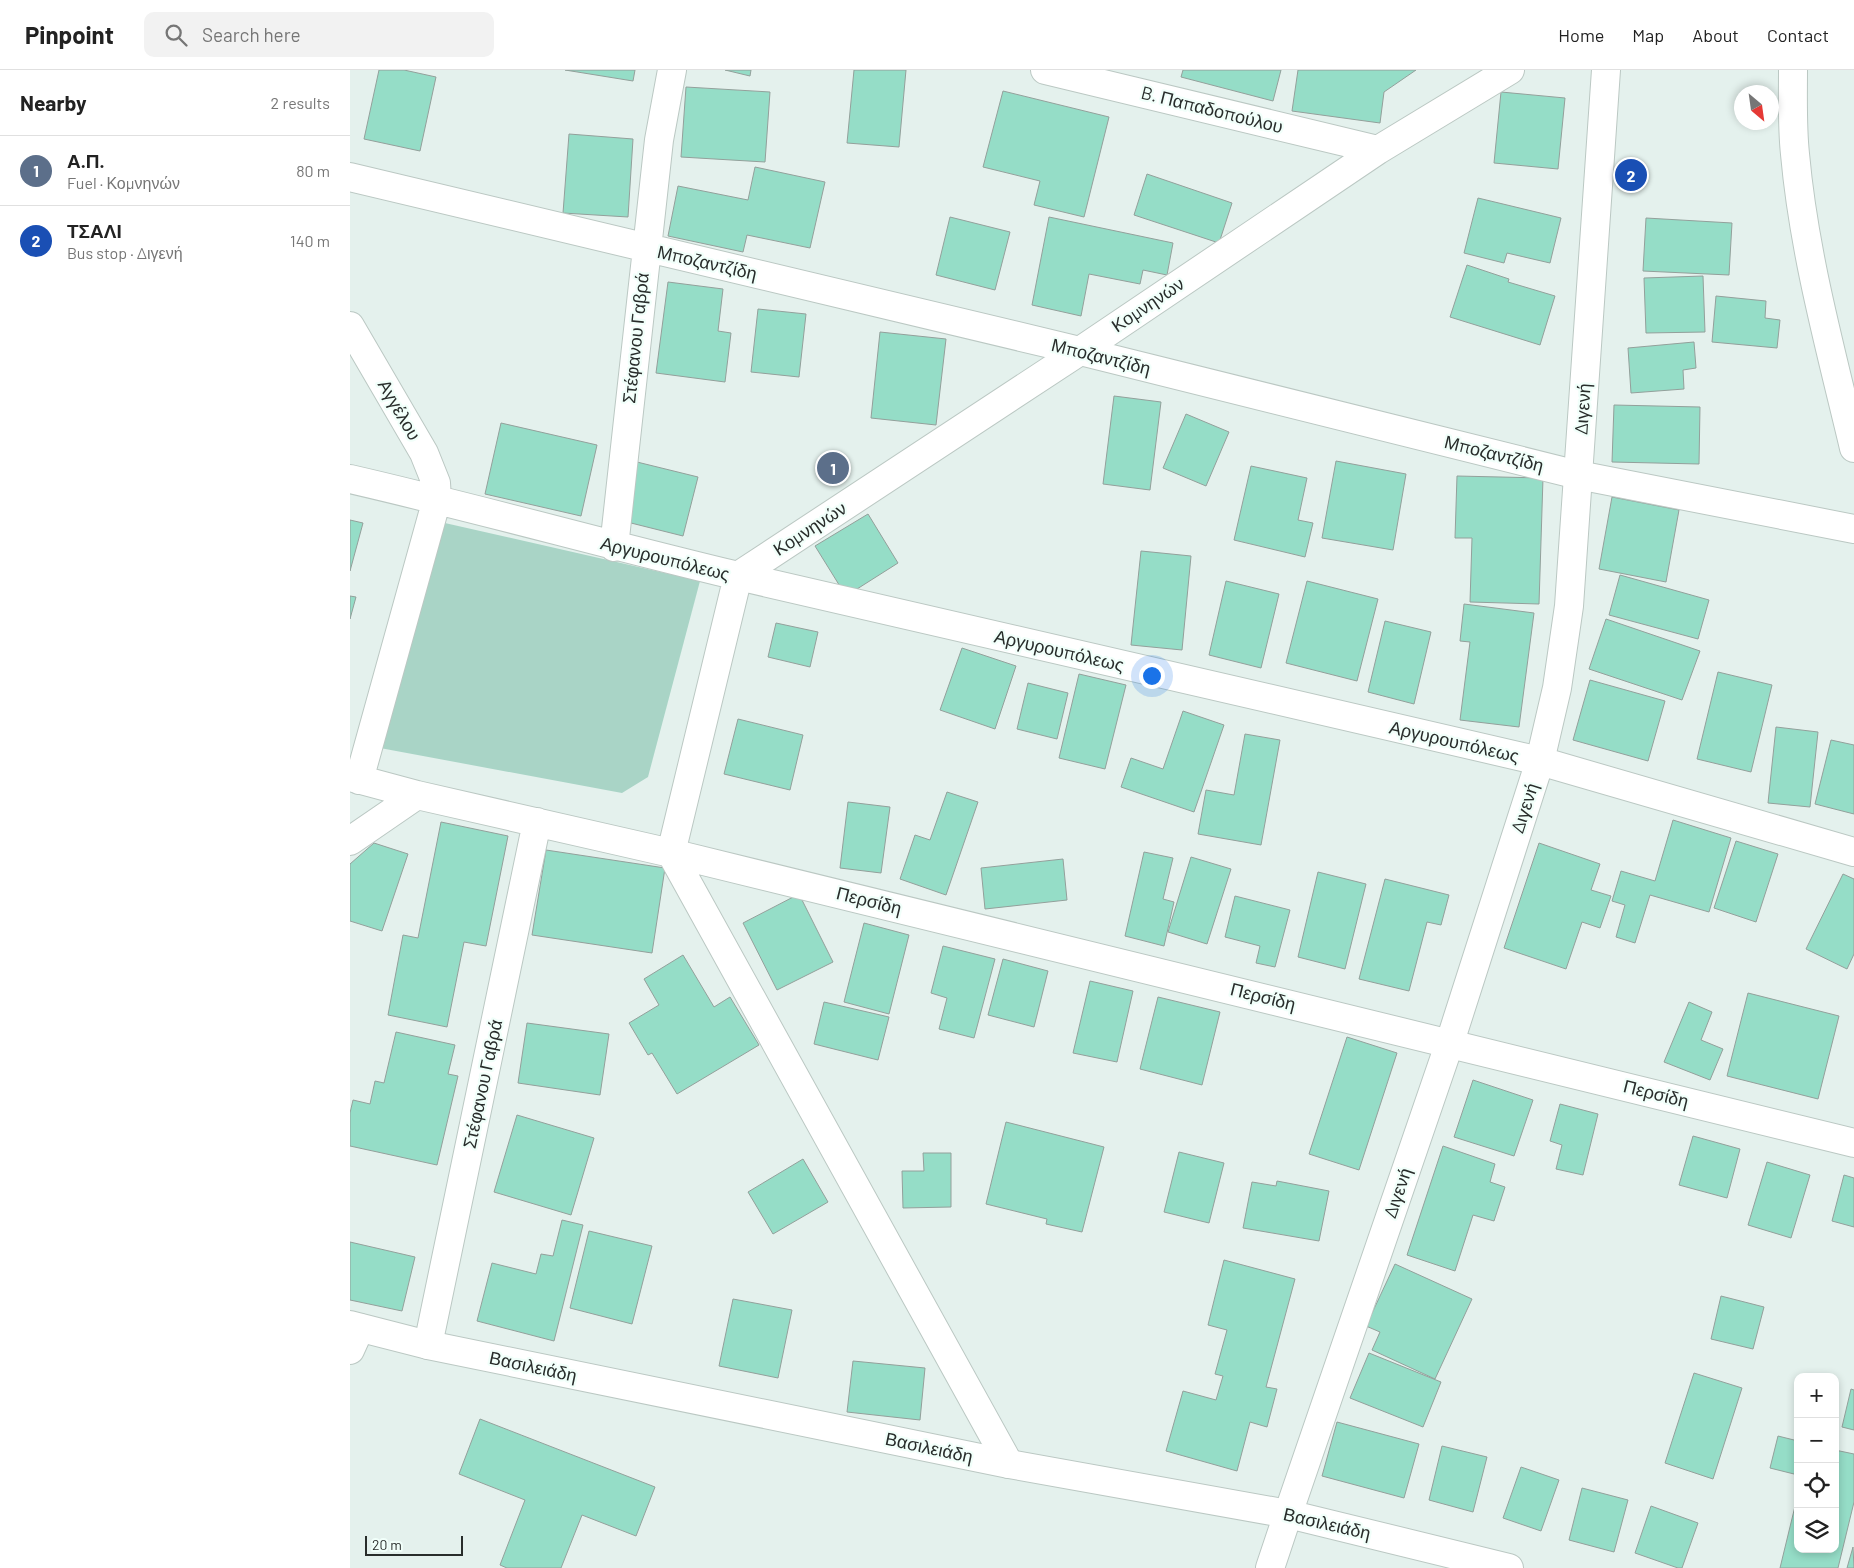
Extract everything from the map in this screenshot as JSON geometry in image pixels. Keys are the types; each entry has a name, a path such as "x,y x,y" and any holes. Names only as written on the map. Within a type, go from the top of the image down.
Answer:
{"street":[{"name":"Στέφανου Γαβρά","path":"614,547 658,140 672,70"},
{"name":"B. Παπαδοπούλου","path":"1045,70 1378,150"},
{"name":"Κομνηνών","path":"738,576 1080,351 1378,150 1510,70"},
{"name":"Διγενή","path":"1270,1568 1450,1042 1540,761 1557,688 1569,606 1606,70"},
{"path":"1793,70 1795,152 1803,218 1815,285 1854,448"},
{"name":"Μποζαντζίδη","path":"350,177 1080,351 1578,475 1854,529"},
{"name":"Αγγέλου","path":"350,326 424,453 436,483 436,499"},
{"name":"Αργυρουπόλεως","path":"350,479 436,499 614,547 1540,761 1854,852"},
{"path":"355,778 436,499"},
{"path":"738,576 671,852 1009,1464"},
{"name":"Περσίδη","path":"355,778 418,795 671,852 1450,1042 1854,1143"},
{"path":"350,841 418,795"},
{"name":"Στέφανου Γαβρά","path":"428,1346 537,822"},
{"name":"Βασιλειάδη","path":"353,1334 428,1346 1009,1464 1288,1514 1509,1568"}],"green space":[{"path":"436,521 700,581 648,777 622,793 380,748"}],"building":[{"path":"379,70 404,70 436,77 420,151 364,139"},
{"path":"565,70 635,70 633,81"},
{"path":"725,70 751,70 750,76"},
{"path":"854,70 906,70 899,147 847,143"},
{"path":"1183,70 1281,70 1273,101 1181,77"},
{"path":"1298,70 1416,70 1384,92 1380,123 1292,111"},
{"path":"686,87 770,92 765,162 681,157"},
{"path":"1003,91 1109,117 1084,217 1034,205 1040,181 983,167"},
{"path":"1501,92 1565,98 1558,169 1494,163"},
{"path":"569,134 633,139 628,217 563,213"},
{"path":"755,167 825,182 810,248 747,235 743,252 668,236 678,186 748,200"},
{"path":"1147,174 1232,203 1219,243 1134,215"},
{"path":"1478,198 1561,218 1550,263 1507,253 1504,263 1464,253"},
{"path":"950,217 1010,232 995,290 936,275"},
{"path":"1049,217 1173,243 1167,275 1143,270 1140,284 1089,274 1081,316 1032,305"},
{"path":"1646,218 1732,223 1729,275 1643,271"},
{"path":"1467,265 1509,279 1508,282 1555,296 1540,345 1450,317"},
{"path":"1703,276 1705,332 1646,333 1644,278"},
{"path":"668,282 723,289 718,331 731,333 725,382 656,373"},
{"path":"1716,296 1766,301 1765,318 1780,320 1777,348 1712,342"},
{"path":"758,309 806,314 799,377 751,372"},
{"path":"880,332 946,339 936,425 871,418"},
{"path":"1694,342 1696,368 1683,370 1684,389 1631,393 1628,348"},
{"path":"1114,396 1161,402 1150,490 1103,484"},
{"path":"1614,405 1700,407 1699,464 1612,462"},
{"path":"1186,414 1229,432 1206,486 1163,468"},
{"path":"501,423 597,445 581,516 485,494"},
{"path":"1336,461 1406,474 1393,550 1322,538"},
{"path":"637,462 698,477 683,536 623,521"},
{"path":"1251,466 1307,478 1298,520 1313,523 1305,557 1234,540"},
{"path":"1457,476 1543,478 1539,604 1470,602 1472,538 1455,538"},
{"path":"1612,497 1679,510 1666,582 1599,569"},
{"path":"868,514 898,563 846,596 815,546"},
{"path":"350,520 363,523 350,571"},
{"path":"1141,551 1191,556 1182,650 1131,645"},
{"path":"1620,575 1709,600 1698,639 1609,615"},
{"path":"1226,581 1279,594 1261,668 1209,655"},
{"path":"1307,581 1378,599 1357,681 1286,663"},
{"path":"350,596 356,597 350,619"},
{"path":"1464,604 1534,613 1519,727 1460,720 1470,642 1460,641"},
{"path":"1606,619 1700,651 1682,700 1589,669"},
{"path":"1385,621 1431,632 1414,704 1368,692"},
{"path":"776,623 818,632 810,667 768,657"},
{"path":"962,648 1016,666 995,729 940,710"},
{"path":"1718,672 1772,685 1751,772 1697,759"},
{"path":"1079,674 1126,685 1105,769 1059,758"},
{"path":"1590,680 1665,701 1648,761 1573,740"},
{"path":"1028,683 1068,693 1057,739 1017,729"},
{"path":"1183,711 1224,725 1194,812 1121,787 1131,758 1163,769"},
{"path":"738,719 803,735 790,790 724,774"},
{"path":"1776,727 1818,732 1810,807 1768,803"},
{"path":"1245,734 1280,740 1261,845 1198,834 1206,790 1234,795"},
{"path":"1831,740 1854,745 1854,814 1815,804"},
{"path":"947,792 978,802 946,895 900,879 915,835 930,840"},
{"path":"848,802 890,807 881,873 840,868"},
{"path":"1673,820 1731,838 1709,912 1650,895 1635,943 1616,937 1625,905 1612,901 1621,871 1655,881"},
{"path":"441,822 508,836 486,946 464,942 447,1027 388,1015 403,935 418,938"},
{"path":"1736,841 1778,854 1756,922 1714,908"},
{"path":"374,843 408,854 382,931 350,921 350,864"},
{"path":"1539,843 1600,864 1591,890 1611,896 1600,928 1582,922 1566,969 1504,948"},
{"path":"546,850 665,868 652,953 532,935"},
{"path":"1144,852 1173,858 1163,899 1174,902 1164,946 1125,936"},
{"path":"1191,857 1231,869 1207,944 1168,932"},
{"path":"1063,859 1067,900 985,909 981,868"},
{"path":"1318,872 1366,884 1345,969 1298,957"},
{"path":"1843,874 1854,879 1854,954 1847,969 1806,949"},
{"path":"1385,879 1449,895 1441,925 1427,922 1409,991 1359,979"},
{"path":"799,894 833,962 777,990 743,923"},
{"path":"1235,896 1290,910 1275,967 1256,963 1260,946 1225,937"},
{"path":"864,923 909,935 889,1014 844,1002"},
{"path":"943,946 995,959 974,1038 939,1029 947,998 931,993"},
{"path":"683,955 714,1007 730,997 759,1045 677,1094 652,1053 648,1055 629,1023 659,1005 644,979"},
{"path":"1003,959 1048,971 1034,1027 988,1015"},
{"path":"1090,981 1133,991 1117,1062 1073,1053"},
{"path":"1748,993 1839,1016 1818,1099 1727,1076"},
{"path":"1158,997 1220,1012 1202,1085 1140,1069"},
{"path":"824,1002 889,1017 878,1060 814,1044"},
{"path":"1689,1002 1712,1012 1701,1040 1723,1049 1710,1080 1664,1062"},
{"path":"527,1023 609,1034 600,1095 518,1083"},
{"path":"396,1032 455,1045 448,1074 458,1076 437,1165 350,1146 350,1113 353,1100 370,1104 375,1081 384,1083"},
{"path":"1347,1037 1397,1053 1359,1170 1309,1154"},
{"path":"1473,1080 1533,1100 1514,1156 1454,1137"},
{"path":"1560,1104 1598,1114 1583,1175 1556,1169 1562,1145 1550,1141"},
{"path":"517,1115 594,1138 571,1215 494,1192"},
{"path":"1006,1122 1104,1147 1082,1232 1046,1224 1047,1219 986,1204"},
{"path":"1693,1136 1740,1149 1727,1198 1679,1185"},
{"path":"1443,1146 1495,1164 1490,1182 1505,1187 1494,1221 1473,1215 1455,1271 1407,1255"},
{"path":"1179,1152 1224,1163 1209,1223 1164,1212"},
{"path":"923,1153 951,1153 951,1207 903,1208 902,1171 924,1171"},
{"path":"803,1159 828,1202 773,1234 748,1192"},
{"path":"1767,1162 1810,1175 1791,1238 1748,1225"},
{"path":"1844,1175 1854,1178 1854,1227 1832,1221"},
{"path":"1277,1181 1329,1191 1319,1241 1243,1228 1252,1182 1276,1186"},
{"path":"562,1220 583,1225 554,1341 477,1321 492,1263 536,1274 541,1254 553,1256"},
{"path":"589,1231 652,1246 632,1324 570,1308"},
{"path":"350,1242 415,1257 402,1311 350,1300"},
{"path":"1224,1260 1295,1279 1266,1387 1277,1389 1267,1427 1250,1422 1237,1471 1166,1451 1183,1391 1216,1400 1223,1376 1215,1374 1227,1330 1208,1325"},
{"path":"1395,1264 1472,1299 1435,1379 1372,1350 1380,1332 1366,1326"},
{"path":"1721,1296 1764,1307 1753,1349 1711,1339"},
{"path":"733,1299 792,1310 778,1378 719,1366"},
{"path":"1369,1353 1441,1382 1423,1427 1350,1398"},
{"path":"853,1361 925,1368 920,1420 847,1412"},
{"path":"1694,1373 1742,1388 1713,1479 1665,1463"},
{"path":"1851,1389 1854,1390 1854,1430 1842,1427"},
{"path":"480,1419 655,1487 636,1536 582,1515 561,1568 507,1568 500,1565 525,1500 459,1474"},
{"path":"1337,1422 1419,1444 1404,1498 1322,1476"},
{"path":"1778,1436 1794,1440 1794,1474 1770,1468"},
{"path":"1442,1446 1487,1457 1473,1512 1429,1500"},
{"path":"1839,1451 1854,1454 1854,1502 1838,1568 1780,1568 1794,1510 1794,1553 1839,1553"},
{"path":"1521,1467 1559,1480 1541,1531 1503,1518"},
{"path":"1582,1488 1628,1500 1614,1552 1569,1540"},
{"path":"1651,1506 1698,1523 1682,1568 1635,1553"},
{"path":"1853,1547 1854,1568 1847,1568"}],"place":[{"name":"ΤΣΑΛΙ","path":"1631,175"},
{"name":"Α.Π.","path":"833,468"}]}
